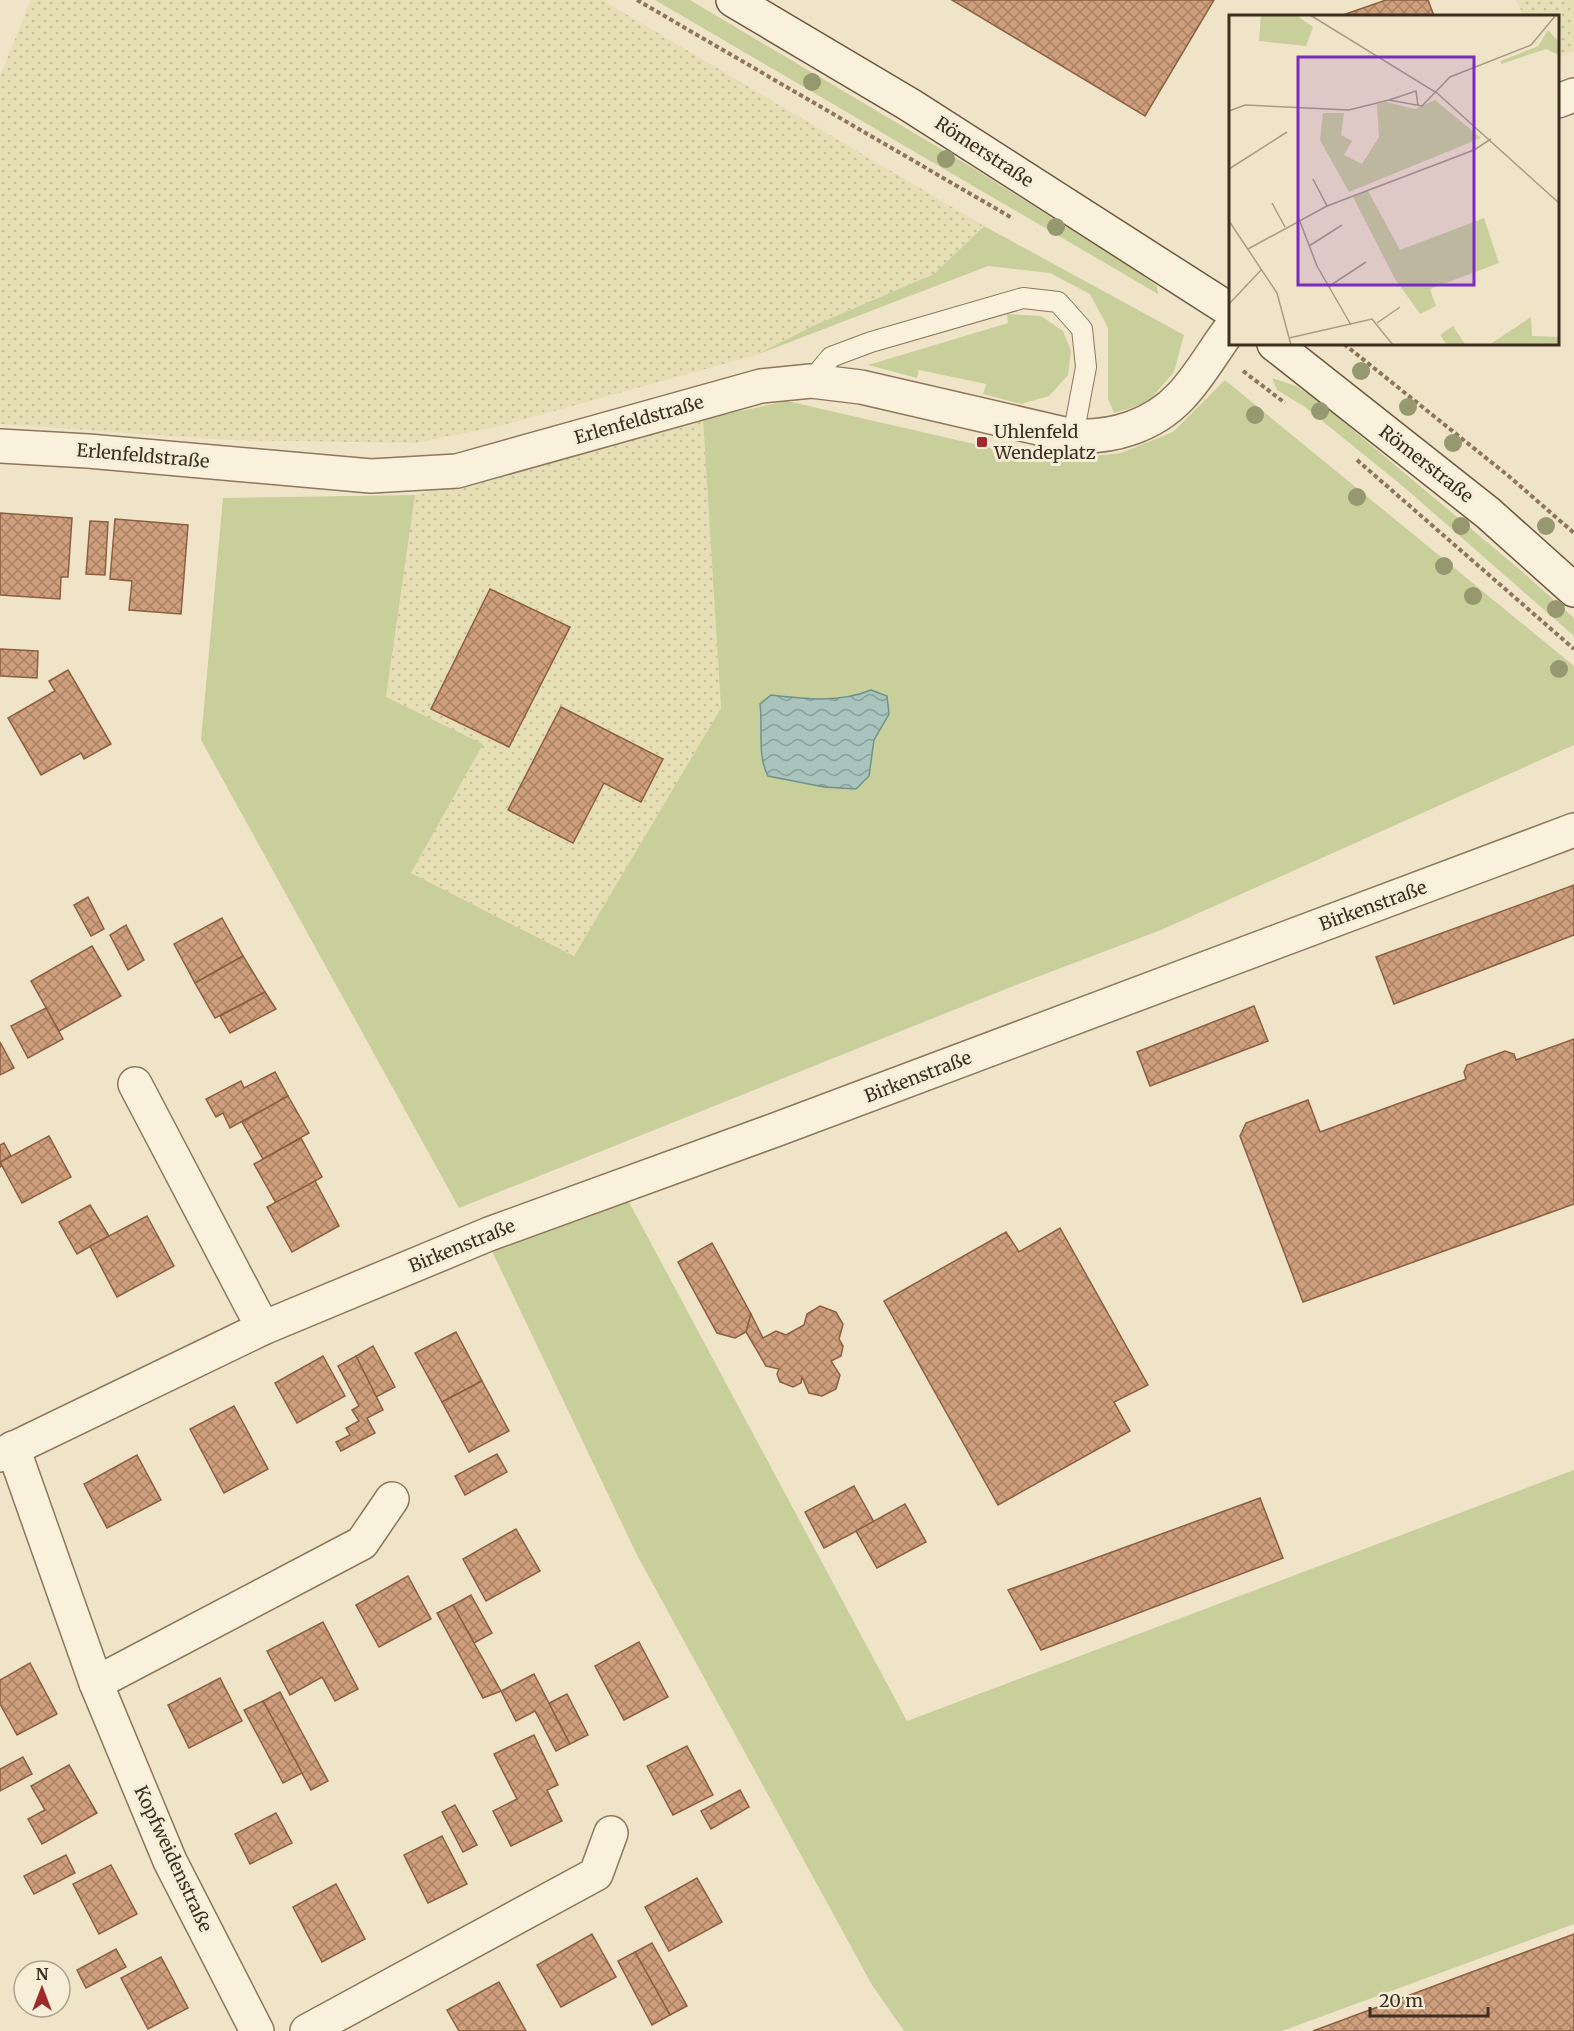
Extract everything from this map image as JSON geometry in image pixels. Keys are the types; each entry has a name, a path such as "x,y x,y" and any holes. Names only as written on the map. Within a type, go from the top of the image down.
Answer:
{"street":[{"name":"Römerstraße","path":"734,0 910,105 1229,309"},
{"path":"1559,100 1574,95"},
{"name":"Erlenfeldstraße","path":"0,446 88,451 371,476 457,471 761,386 811,381 861,387 1073,436 1094,437 1146,424 1181,396 1223,339"},
{"name":"Römerstraße","path":"1276,345 1488,513 1574,590"},
{"name":"Birkenstraße","path":"6,1452 263,1328 489,1233 764,1134 1574,830"},
{"path":"135,1084 263,1328"},
{"name":"Kopfweidenstraße","path":"6,1452 96,1683 170,1861 257,2031"},
{"path":"96,1683 362,1544 392,1499"},
{"path":"308,2031 596,1875 611,1833"}],"lane":[{"path":"811,381 831,357 871,342 1023,298 1058,302 1082,329 1086,367 1073,436"}],"path":[{"path":"637,0 1016,220"},
{"path":"1223,339 1289,407"},
{"path":"1345,345 1511,478 1574,533"},
{"path":"1354,458 1574,649"}],"shaded area":[{"path":"31,0 602,0 984,226 934,274 815,325 756,355 500,426 415,443 229,440 0,424 0,76"},
{"path":"1516,0 1574,0 1574,51 1559,58 1559,15 1524,15"},
{"path":"703,419 721,708 574,956 411,873 482,744 386,698 415,495"}],"green space":[{"path":"655,0 690,0 973,168 1135,270 1157,286 1158,294"},
{"path":"984,226 1184,335 1174,372 1147,403 1114,413 1108,399 1108,328 1090,294 1050,273 988,266 756,355 815,325 934,274"},
{"path":"1007,314 1041,316 1063,331 1071,351 1068,375 1049,396 1021,404 983,394 986,384 919,370 917,378 868,365 1008,323"},
{"path":"1272,378 1296,386 1316,399 1518,568 1574,618 1574,636 1405,488 1305,407 1277,390"},
{"path":"1225,380 1574,666 1574,745 1161,930 1011,987 459,1208 201,740 223,498 415,495 386,697 483,744 411,873 574,956 721,708 703,419 787,401 1049,461 1121,453 1173,432"},
{"path":"623,1191 907,1721 1574,1470 1574,1924 1282,2031 904,2031 872,1985 637,1555 489,1245"}],"water":[{"path":"871,690 887,696 889,714 874,740 869,776 856,789 824,787 768,776 761,750 760,704 771,695 809,699 835,698"}],"building":[{"path":"952,0 1214,0 1145,116"},
{"path":"1386,0 1428,0 1434,15 1343,15"},
{"path":"0,513 72,518 68,577 61,577 60,599 0,595"},
{"path":"115,519 188,525 181,614 129,610 132,581 110,579"},
{"path":"90,521 108,522 105,575 86,574"},
{"path":"490,589 570,627 509,747 431,709"},
{"path":"0,649 38,651 37,678 0,676"},
{"path":"68,670 111,744 84,759 81,753 41,775 8,718 55,691 49,681"},
{"path":"561,707 663,759 641,802 604,783 573,843 508,810"},
{"path":"1574,885 1574,935 1394,1004 1376,957"},
{"path":"88,897 104,929 91,936 74,905"},
{"path":"222,918 243,956 195,983 174,944"},
{"path":"126,925 144,960 128,970 110,935"},
{"path":"92,946 121,996 59,1031 31,981"},
{"path":"243,956 265,992 215,1018 195,983"},
{"path":"265,992 276,1009 230,1033 220,1016"},
{"path":"1254,1006 1268,1041 1150,1086 1137,1052"},
{"path":"46,1008 63,1039 28,1058 11,1026"},
{"path":"1574,1039 1574,1204 1303,1302 1240,1136 1246,1123 1308,1100 1320,1132 1466,1079 1464,1072 1467,1065 1505,1051 1514,1054 1516,1060"},
{"path":"0,1042 14,1068 0,1075"},
{"path":"275,1072 288,1096 230,1128 223,1113 216,1117 206,1099 241,1081 244,1088"},
{"path":"288,1096 309,1133 263,1159 242,1122"},
{"path":"49,1136 71,1177 22,1203 0,1162"},
{"path":"301,1138 322,1177 276,1203 254,1164"},
{"path":"4,1143 11,1156 0,1162 0,1145"},
{"path":"315,1181 339,1226 292,1252 267,1207"},
{"path":"90,1205 109,1236 77,1254 59,1222"},
{"path":"147,1216 174,1266 117,1297 90,1246"},
{"path":"1060,1228 1148,1385 1114,1402 1130,1431 998,1505 884,1301 1006,1232 1019,1252"},
{"path":"712,1243 751,1314 746,1332 735,1338 717,1333 678,1262"},
{"path":"820,1306 836,1312 843,1324 839,1339 843,1346 841,1356 831,1361 840,1375 836,1389 822,1396 809,1393 802,1377 801,1383 793,1387 780,1382 777,1374 779,1369 766,1366 746,1332 751,1314 763,1338 776,1331 786,1335 804,1325 807,1314"},
{"path":"456,1332 482,1381 442,1402 415,1353"},
{"path":"373,1346 395,1387 376,1397 356,1356"},
{"path":"323,1356 345,1396 297,1423 275,1383"},
{"path":"356,1356 383,1410 367,1418 375,1433 341,1451 336,1442 350,1435 346,1428 359,1421 352,1410 359,1406 338,1366"},
{"path":"482,1381 509,1431 469,1452 442,1402"},
{"path":"234,1406 268,1469 224,1493 190,1429"},
{"path":"497,1454 507,1472 465,1495 455,1476"},
{"path":"137,1455 161,1500 107,1528 84,1484"},
{"path":"854,1486 874,1522 824,1548 805,1512"},
{"path":"1260,1498 1283,1558 1041,1650 1008,1590"},
{"path":"905,1504 926,1542 877,1568 856,1531"},
{"path":"516,1529 540,1571 486,1601 463,1559"},
{"path":"408,1576 431,1619 379,1647 356,1605"},
{"path":"471,1595 492,1633 474,1643 453,1605"},
{"path":"453,1605 501,1691 483,1698 437,1613"},
{"path":"323,1622 358,1689 335,1701 322,1677 290,1695 267,1651"},
{"path":"639,1642 668,1697 624,1720 595,1666"},
{"path":"30,1663 57,1714 17,1735 0,1704 0,1680"},
{"path":"534,1674 570,1744 556,1751 535,1711 516,1721 501,1691"},
{"path":"220,1678 242,1721 189,1748 168,1705"},
{"path":"280,1692 328,1781 311,1790 263,1701"},
{"path":"567,1694 588,1735 570,1744 549,1703"},
{"path":"263,1701 302,1773 283,1783 244,1710"},
{"path":"534,1735 558,1785 547,1790 562,1821 511,1846 493,1811 517,1799 494,1754"},
{"path":"687,1746 713,1795 673,1815 647,1766"},
{"path":"23,1757 32,1774 0,1791 0,1769"},
{"path":"69,1765 97,1813 42,1844 28,1819 45,1810 31,1786"},
{"path":"740,1790 749,1807 711,1829 701,1811"},
{"path":"455,1805 477,1845 463,1852 442,1812"},
{"path":"276,1813 292,1843 250,1864 235,1834"},
{"path":"442,1836 467,1884 428,1903 404,1855"},
{"path":"66,1855 75,1873 34,1894 24,1876"},
{"path":"111,1865 137,1914 99,1934 73,1884"},
{"path":"697,1878 722,1922 669,1951 645,1907"},
{"path":"336,1884 365,1939 322,1962 293,1907"},
{"path":"592,1934 616,1977 561,2007 537,1965"},
{"path":"1574,1934 1574,2031 1313,2031"},
{"path":"652,1943 687,2006 670,2015 635,1952"},
{"path":"116,1949 126,1967 86,1988 77,1970"},
{"path":"635,1952 670,2015 652,2025 618,1961"},
{"path":"161,1957 188,2008 148,2029 121,1978"},
{"path":"499,1982 526,2031 459,2031 447,2010"}],"place":[{"name":"Uhlenfeld Wendeplatz","path":"982,442"}]}
